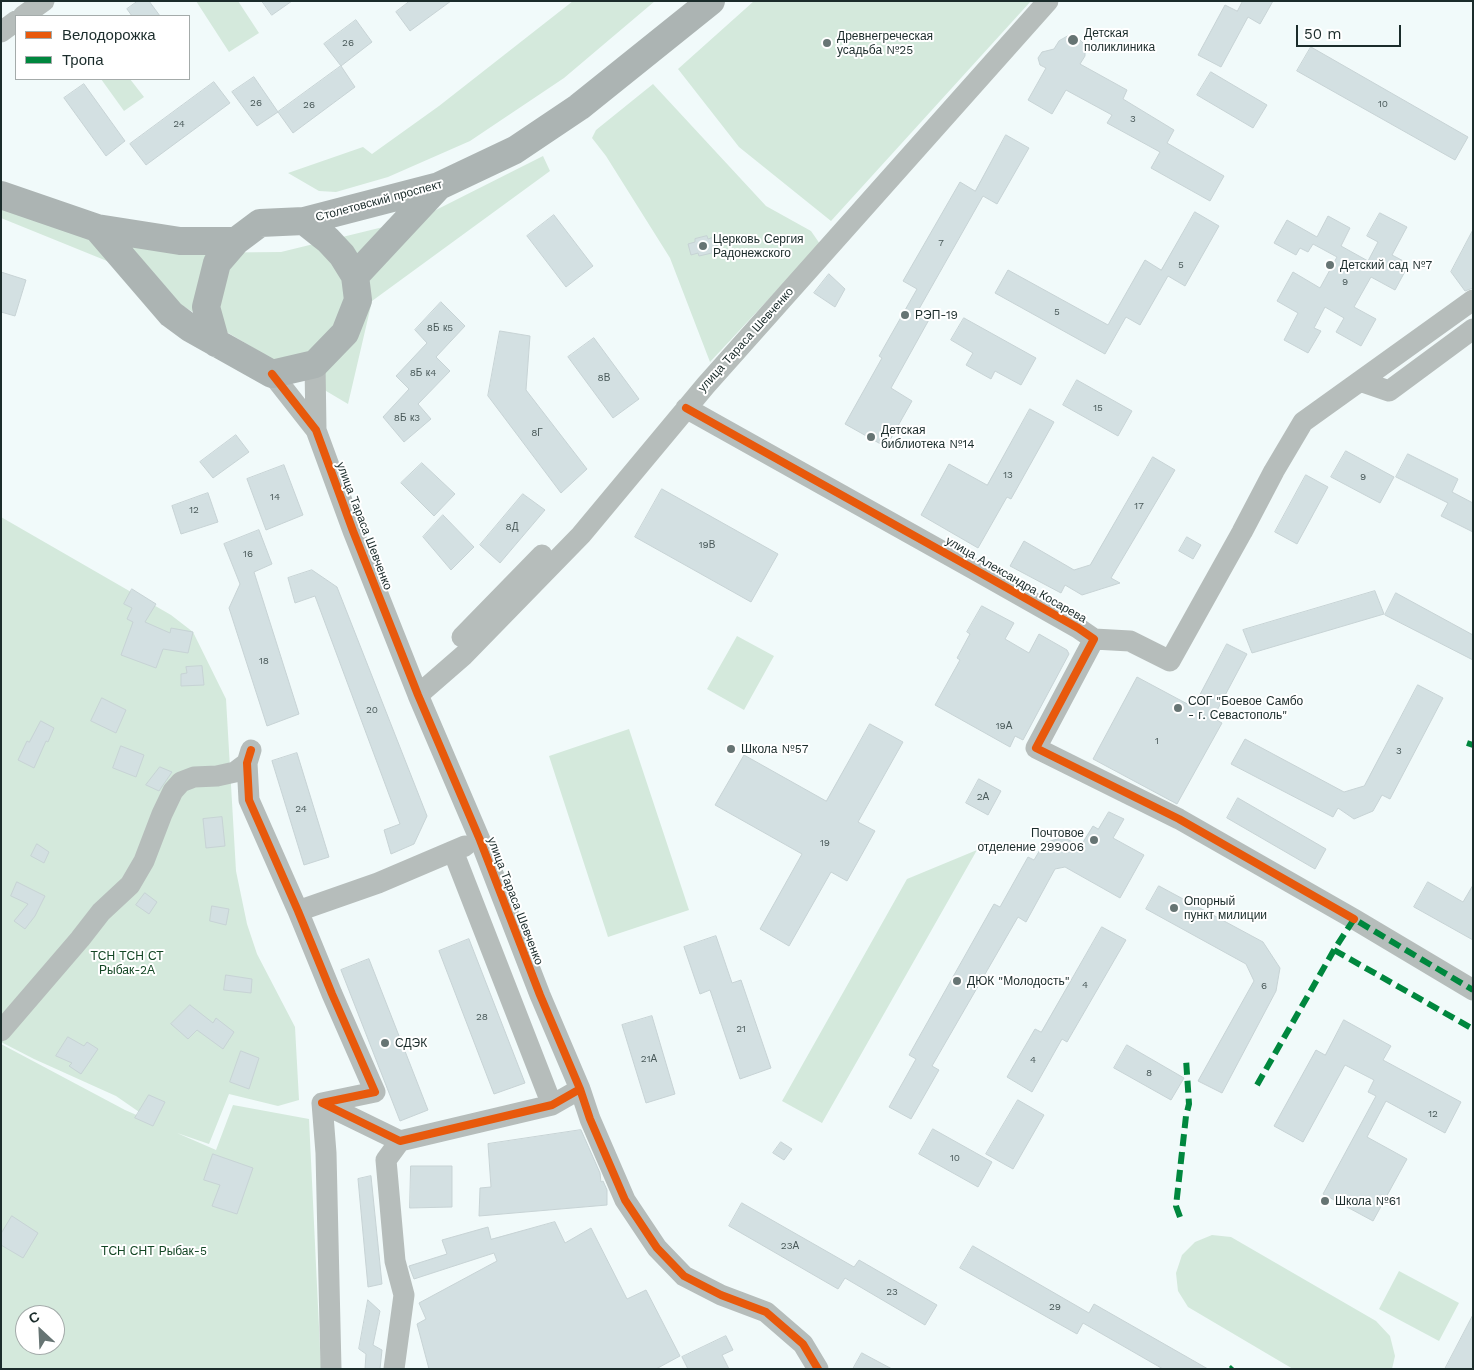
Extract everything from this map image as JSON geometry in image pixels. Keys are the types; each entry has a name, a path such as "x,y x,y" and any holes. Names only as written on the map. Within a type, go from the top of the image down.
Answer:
{"main road":[{"name":"Столетовский проспект","path":"236,240 260,223 304,221 439,186 515,150 579,107 711,1"},
{"path":"355,276 439,186"},
{"path":"1,195 97,228 180,241 236,240"},
{"path":"272,374 315,364 345,333 358,300 355,276 342,255 328,240 304,221"},
{"name":"улица Тараса Шевченко","path":"97,228 171,314 190,328 272,374"},
{"path":"216,343 206,307 217,263 236,240"}],"street":[{"path":"24,15 44,1"},
{"name":"улица Тараса Шевченко","path":"418,695 464,655 581,534 686,408 1048,1"},
{"path":"1,32 15,22"},
{"path":"1094,639 1130,641 1170,661 1274,471 1303,422 1473,300"},
{"path":"1360,381 1389,391 1473,329"},
{"path":"315,364 316,430"},
{"name":"улица Тараса Шевченко","path":"272,374 316,430 353,531 418,695 480,840 540,995 580,1089 590,1120 625,1200 657,1248 684,1276 721,1295 766,1312 804,1344 818,1369"},
{"name":"улица Александра Косарева","path":"686,408 988,576 1094,639 1036,748 1179,819 1354,919 1473,990"},
{"path":"1,1031 101,912 130,886 144,861 173,791 181,782 194,777 217,776 235,772 249,756 249,800 375,1092 322,1103"},
{"path":"298,911 378,882 480,840"},
{"path":"453,851 552,1105"},
{"path":"322,1103 400,1141 552,1105 580,1089"},
{"path":"322,1103 326,1153 331,1369"},
{"path":"394,1369 404,1296 395,1260 386,1160 400,1141"}],"green space":[{"path":"196,1 238,1 259,33 229,52"},
{"path":"573,1 655,1 564,78 470,141 388,177 336,192 319,191 288,173 363,147 372,154 439,106"},
{"path":"754,1 1031,1 831,221 739,147 678,69"},
{"path":"102,80 131,80 144,97 124,111"},
{"path":"653,84 766,206 811,231 820,244 710,362 670,258 606,156 592,138 596,130"},
{"path":"543,156 550,171 372,301 348,404 107,261 1,218 1,206 178,253 281,252 420,218"},
{"name":"ТСН ТСН СТ Рыбак-2А","path":"1,517 171,615 193,632 226,699 236,871 247,924 257,954 295,1027 299,1100 278,1106 229,1094 209,1144 177,1133 216,1150 233,1105 309,1119 321,1369 1,1369 1,1044 125,1110 155,1123 116,1096 1,1042"},
{"path":"737,636 774,656 744,710 707,689"},
{"path":"629,729 689,910 608,937 549,756"},
{"path":"977,850 822,1123 782,1101 907,879"},
{"path":"1212,1235 1231,1237 1376,1321 1390,1336 1395,1356 1392,1369 1293,1369 1188,1307 1178,1291 1176,1273 1182,1255 1195,1242"},
{"path":"1399,1271 1459,1303 1439,1341 1379,1309"}],"building":[{"path":"138,1 149,1 159,15 131,15 127,9"},
{"path":"262,1 292,1 272,15"},
{"path":"410,1 451,1 410,31 396,12"},
{"path":"1243,1 1273,1 1260,24 1248,17 1221,67 1198,55 1225,5 1237,11"},
{"path":"356,20 372,42 341,66 324,44"},
{"path":"1068,36 1078,38 1085,45 1085,56 1080,64 1127,90 1123,99 1174,130 1167,143 1224,176 1210,201 1151,168 1160,152 1107,123 1112,115 1066,90 1052,114 1028,100 1046,68 1040,65 1038,58 1042,52 1054,49 1059,41"},
{"path":"1311,47 1468,137 1455,160 1297,71"},
{"path":"341,66 355,87 293,133 278,112"},
{"path":"1211,72 1267,105 1253,128 1197,95"},
{"path":"254,77 278,112 257,126 232,92"},
{"path":"214,82 230,103 146,165 130,144"},
{"path":"84,84 125,141 106,156 64,98"},
{"path":"1006,135 1029,148 997,204 983,196 919,309 931,316 891,388 912,401 886,447 845,424 882,358 879,356 917,289 903,281 960,182 975,191"},
{"path":"1195,212 1219,226 1185,286 1168,276 1140,325 1126,317 1105,354 995,293 1008,270 1108,325 1145,260 1161,270"},
{"path":"1380,213 1407,227 1392,255 1409,264 1395,290 1371,277 1354,307 1376,319 1361,346 1336,332 1344,318 1325,307 1314,328 1321,331 1308,353 1284,340 1298,313 1277,301 1293,272 1320,288 1337,257 1313,244 1308,252 1300,248 1296,255 1274,243 1287,220 1317,237 1328,216 1350,228 1341,246 1368,261 1378,242 1367,236"},
{"path":"554,215 593,266 566,287 527,236"},
{"path":"1473,230 1473,288 1465,291 1451,272"},
{"name":"Церковь Сергия Радонежского","path":"707,236 708,239 714,237 717,248 711,250 712,253 699,256 698,253 691,255 688,244 695,242 695,239"},
{"path":"1,272 26,280 15,316 1,312"},
{"path":"829,274 845,289 835,307 814,293"},
{"path":"441,302 465,326 436,357 450,371 418,404 431,419 404,442 383,417 409,389 396,376 427,343 415,330"},
{"path":"964,318 1036,358 1021,385 995,371 991,379 966,365 973,353 951,340"},
{"path":"500,331 530,336 526,390 587,469 561,493 488,396"},
{"path":"594,338 639,399 613,418 568,357"},
{"path":"1077,380 1132,411 1118,436 1063,405"},
{"path":"1030,409 1054,422 1011,499 1007,497 978,548 921,515 949,464 987,485"},
{"path":"236,435 249,452 213,478 200,462"},
{"path":"1346,451 1394,477 1380,503 1331,477"},
{"path":"1408,454 1458,479 1452,492 1473,503 1473,532 1441,516 1448,503 1396,477"},
{"path":"1153,457 1175,470 1111,578 1120,583 1082,595 1065,585 1061,593 1010,566 1024,541 1074,570 1090,565"},
{"path":"422,463 455,494 434,516 401,483"},
{"path":"284,465 303,515 266,530 247,479"},
{"path":"1306,475 1328,487 1297,544 1275,532"},
{"path":"662,489 778,554 751,602 635,537"},
{"path":"208,493 218,522 181,534 172,506"},
{"path":"523,494 545,510 500,563 480,545"},
{"path":"443,515 474,547 451,570 423,537"},
{"path":"259,530 272,564 254,572 299,714 267,726 229,608 240,584 224,544"},
{"path":"1187,537 1201,545 1193,559 1179,551"},
{"path":"312,570 337,587 427,816 414,844 391,854 384,830 400,824 315,596 295,603 288,578"},
{"path":"132,589 156,604 145,622 170,633 171,628 193,632 188,653 163,649 156,668 121,655 133,622 127,619 132,608 124,604"},
{"path":"1375,591 1384,614 1252,653 1243,630"},
{"path":"1396,593 1473,635 1473,660 1385,615"},
{"path":"982,606 1014,623 1005,639 1029,653 1039,634 1067,650 1069,654 1023,740 1015,736 1010,747 935,705 960,660 957,658 970,634 967,632"},
{"path":"1227,644 1247,654 1213,718 1222,723 1177,804 1093,759 1137,677 1193,707"},
{"path":"202,666 204,685 181,686 181,674 187,673 186,667"},
{"path":"1418,685 1443,698 1390,799 1382,795 1373,811 1354,819 1338,808 1333,817 1231,764 1245,739 1344,792 1364,786"},
{"path":"102,698 126,710 116,733 91,721"},
{"path":"41,721 54,728 34,768 18,760 27,741 29,742"},
{"path":"870,724 903,742 858,822 875,831 847,881 831,872 789,946 760,929 802,854 715,805 744,755 826,801"},
{"path":"121,746 144,755 136,777 113,768"},
{"path":"297,753 329,857 304,865 272,761"},
{"path":"160,767 172,772 159,791 146,785"},
{"path":"979,779 1001,791 988,815 966,803"},
{"path":"1238,798 1326,849 1315,869 1227,818"},
{"path":"1109,812 1124,819 1113,838 1144,855 1120,898 1065,867 1055,869 1026,922 1018,917 932,1066 939,1070 911,1119 889,1107 916,1059 909,1055 994,904 1000,907 1028,857 1034,860 1044,843 1064,837 1080,847 1093,826 1098,829"},
{"path":"222,817 225,846 206,848 203,819"},
{"path":"37,844 49,852 44,863 31,856"},
{"path":"17,882 45,896 35,916 25,929 14,921 28,904 11,896"},
{"path":"1428,882 1463,902 1473,885 1473,940 1414,907"},
{"path":"1159,886 1263,942 1280,968 1276,991 1222,1093 1198,1081 1254,981 1246,964 1146,909"},
{"path":"145,893 157,902 149,914 136,905"},
{"path":"212,906 229,909 226,925 210,921"},
{"path":"1102,927 1126,940 1067,1042 1062,1039 1032,1092 1007,1077 1035,1029 1041,1032"},
{"path":"716,936 732,983 741,980 771,1068 740,1079 710,990 700,994 684,947"},
{"path":"469,939 525,1083 494,1094 439,951"},
{"path":"369,959 428,1110 400,1121 341,970"},
{"path":"226,975 252,979 251,993 224,990"},
{"path":"190,1005 213,1023 216,1018 234,1032 223,1049 197,1030 188,1039 171,1024"},
{"path":"652,1016 675,1094 646,1103 622,1025"},
{"path":"1344,1020 1391,1046 1383,1060 1461,1102 1445,1133 1386,1101 1367,1137 1407,1159 1373,1221 1323,1194 1376,1096 1368,1092 1374,1080 1345,1065 1303,1142 1274,1126 1316,1050 1325,1055"},
{"path":"68,1037 84,1046 87,1042 98,1049 81,1074 69,1066 72,1063 56,1056"},
{"path":"1127,1045 1184,1078 1171,1100 1114,1068"},
{"path":"241,1051 259,1058 249,1089 230,1082"},
{"path":"149,1095 165,1102 153,1126 135,1118"},
{"path":"1018,1100 1044,1115 1013,1169 986,1154"},
{"path":"933,1129 992,1162 978,1187 919,1154"},
{"path":"581,1130 600,1173 601,1182 603,1181 607,1190 607,1205 479,1216 480,1188 491,1187 488,1144"},
{"path":"781,1142 792,1149 784,1160 773,1153"},
{"path":"213,1154 253,1168 237,1214 212,1206 220,1185 204,1180"},
{"path":"411,1166 452,1166 452,1207 410,1208"},
{"path":"371,1176 382,1284 368,1287 358,1179"},
{"path":"742,1203 854,1267 859,1260 937,1305 925,1325 845,1278 838,1289 729,1226"},
{"path":"12,1216 38,1233 23,1258 1,1245 1,1234"},
{"path":"555,1222 565,1243 591,1228 627,1299 646,1290 680,1356 656,1369 429,1369 417,1324 426,1319 419,1303 497,1261 494,1253 414,1279 409,1266 447,1254 442,1240 488,1227 491,1239"},
{"path":"973,1246 1089,1313 1094,1304 1208,1369 1163,1369 1083,1323 1077,1334 960,1268"},
{"path":"368,1300 380,1311 373,1345 382,1350 380,1369 365,1369 366,1354 359,1349"},
{"path":"1473,1315 1473,1369 1445,1369"},
{"path":"726,1336 733,1350 722,1355 729,1369 688,1369 682,1357"},
{"path":"862,1353 892,1369 853,1369"}],"marked path":[{"path":"1467,743 1473,745"},
{"path":"1257,1085 1334,950 1354,919 1473,990"},
{"path":"1334,950 1473,1029"},
{"path":"1180,1217 1176,1206 1189,1104 1186,1059"}],"cycle path":[{"path":"272,374 316,430 353,531 418,695 480,840 540,995 625,1200 657,1248 684,1276 721,1295 766,1312 803,1344 818,1369"},
{"path":"686,408 1078,628 1094,639 1036,748 1179,819 1354,919"},
{"path":"251,750 247,763 249,800 375,1092 322,1103 400,1141 552,1105 580,1089"}],"place":[{"name":"Детская поликлиника","path":"1073,40"},
{"name":"Древнегреческая усадьба №25","path":"827,43"},
{"name":"Церковь Сергия Радонежского","path":"703,246"},
{"name":"Детский сад №7","path":"1330,265"},
{"name":"РЭП-19","path":"905,315"},
{"name":"Детская библиотека №14","path":"871,437"},
{"name":"СОГ \"Боевое Самбо - г. Севастополь\"","path":"1178,708"},
{"name":"Школа №57","path":"731,749"},
{"name":"Почтовое отделение 299006","path":"1094,840"},
{"name":"Опорный пункт милиции","path":"1174,908"},
{"name":"ДЮК \"Молодость\"","path":"957,981"},
{"name":"СДЭК","path":"385,1043"},
{"name":"Школа №61","path":"1325,1201"}],"park label":[{"name":"ТСН СНТ Рыбак-5","path":"154,1251"}]}
